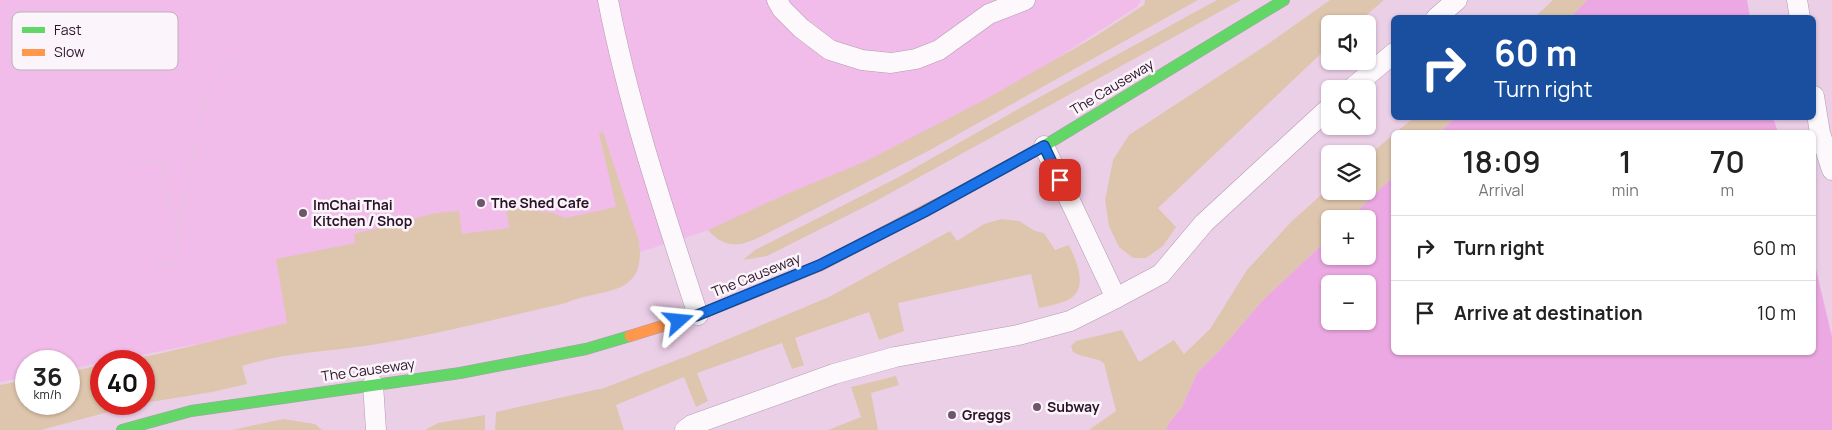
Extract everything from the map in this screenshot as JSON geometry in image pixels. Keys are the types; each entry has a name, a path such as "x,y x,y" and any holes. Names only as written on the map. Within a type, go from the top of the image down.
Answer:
{"street":[{"name":"The Causeway","path":"122,430 191,411 460,373 586,349 698,315 820,265 924,212 1044,146 1284,0"}],"lane":[{"path":"608,0 617,47 636,123 698,315"},
{"path":"777,0 782,9 801,28 830,50 862,60 891,63 916,59 939,50 989,14 1025,0"},
{"path":"1440,15 1457,0"},
{"path":"1797,0 1800,15"},
{"path":"1362,80 1391,56"},
{"path":"1816,109 1820,134 1832,170"},
{"path":"685,430 692,425 834,374 895,357 1018,335 1070,321 1161,274 1204,223 1321,114"},
{"path":"1044,146 1116,298"},
{"path":"373,384 376,430"}],"path":[{"path":"154,267 176,263 179,222 209,91 218,76 227,67 248,54"},
{"path":"136,164 162,160 168,201 179,222"}],"shaded area":[{"path":"0,0 1141,0 1138,6 1000,95 852,169 731,223 593,267 155,352 155,350 90,350 90,365 80,367 80,350 15,350 15,379 0,382"},
{"path":"1145,0 1198,0 930,150 762,236 746,243 731,244 723,242 708,230 782,196 866,161 986,99 1091,39 1144,5"},
{"path":"1217,0 1241,0 876,201 767,256 743,260 755,250 897,178"},
{"path":"1330,0 1384,0 1366,15 1321,15 1321,54 1158,208 1176,227 1163,246 1146,258 1133,258 1119,247 1109,226 1105,200 1113,160 1129,135 1268,44"},
{"path":"1553,0 1587,0 1573,15 1537,15"},
{"path":"1587,0 1747,0 1750,15 1573,15"},
{"path":"1411,120 1453,120 1442,130 1399,130"},
{"path":"1453,120 1774,120 1777,130 1442,130"},
{"path":"603,132 639,241 640,260 636,273 629,282 607,292 566,303 416,337 257,362 242,366 247,384 155,401 155,355 287,323 276,259 355,243 354,234 436,213 459,211 462,234 509,228 506,207 553,213 565,218 616,207 599,133"},
{"path":"1391,137 1391,179 1376,193 1376,149"},
{"path":"1391,179 1391,355 1816,355 1816,269 1832,337 1832,430 1166,430 1169,423 1182,407 1197,373 1221,349 1262,301 1321,245 1321,265 1376,265 1376,210 1358,210 1369,200 1376,200 1376,193"},
{"path":"1321,195 1321,200 1369,200 1358,210 1321,210 1321,245 1262,301 1221,349 1197,373 1182,407 1169,423 1166,430 1089,430 1116,411 1104,363 1073,352 1071,346 1076,341 1122,330 1139,362 1174,340 1184,354 1210,329 1247,270 1291,222"},
{"path":"1002,219 1019,221 1035,231 1044,233 1055,250 1069,245 1080,275 1078,290 1074,296 1066,301 1039,308 1031,274 898,303 904,331 879,340 869,312 795,338 804,365 792,369 782,343 697,373 708,401 696,407 684,377 616,405 624,430 495,430 496,412 604,388 690,355 829,297 950,231 957,241 984,224"},
{"path":"90,367 90,415 97,415 41,430 0,430 0,385 15,382 15,415 80,415 80,370"},
{"path":"896,376 899,385 871,393 878,430 828,430 861,417 851,387"},
{"path":"485,415 485,430 425,430 438,423"},
{"path":"283,419 315,424 322,430 232,430"}],"traffic: fast":[{"path":"945,200 1044,146 1284,0"},
{"path":"122,430 191,411 460,373 586,349 630,336"}],"traffic: slow":[{"path":"630,336 698,315 821,265 945,200"}],"place":[{"name":"The Shed Cafe","path":"481,203"},
{"name":"ImChai Thai Kitchen / Shop","path":"303,213"},
{"name":"Subway","path":"1037,407"},
{"name":"Greggs","path":"952,415"}],"route":[{"path":"679,321 820,265 924,212 1044,146 1060,180"}]}
